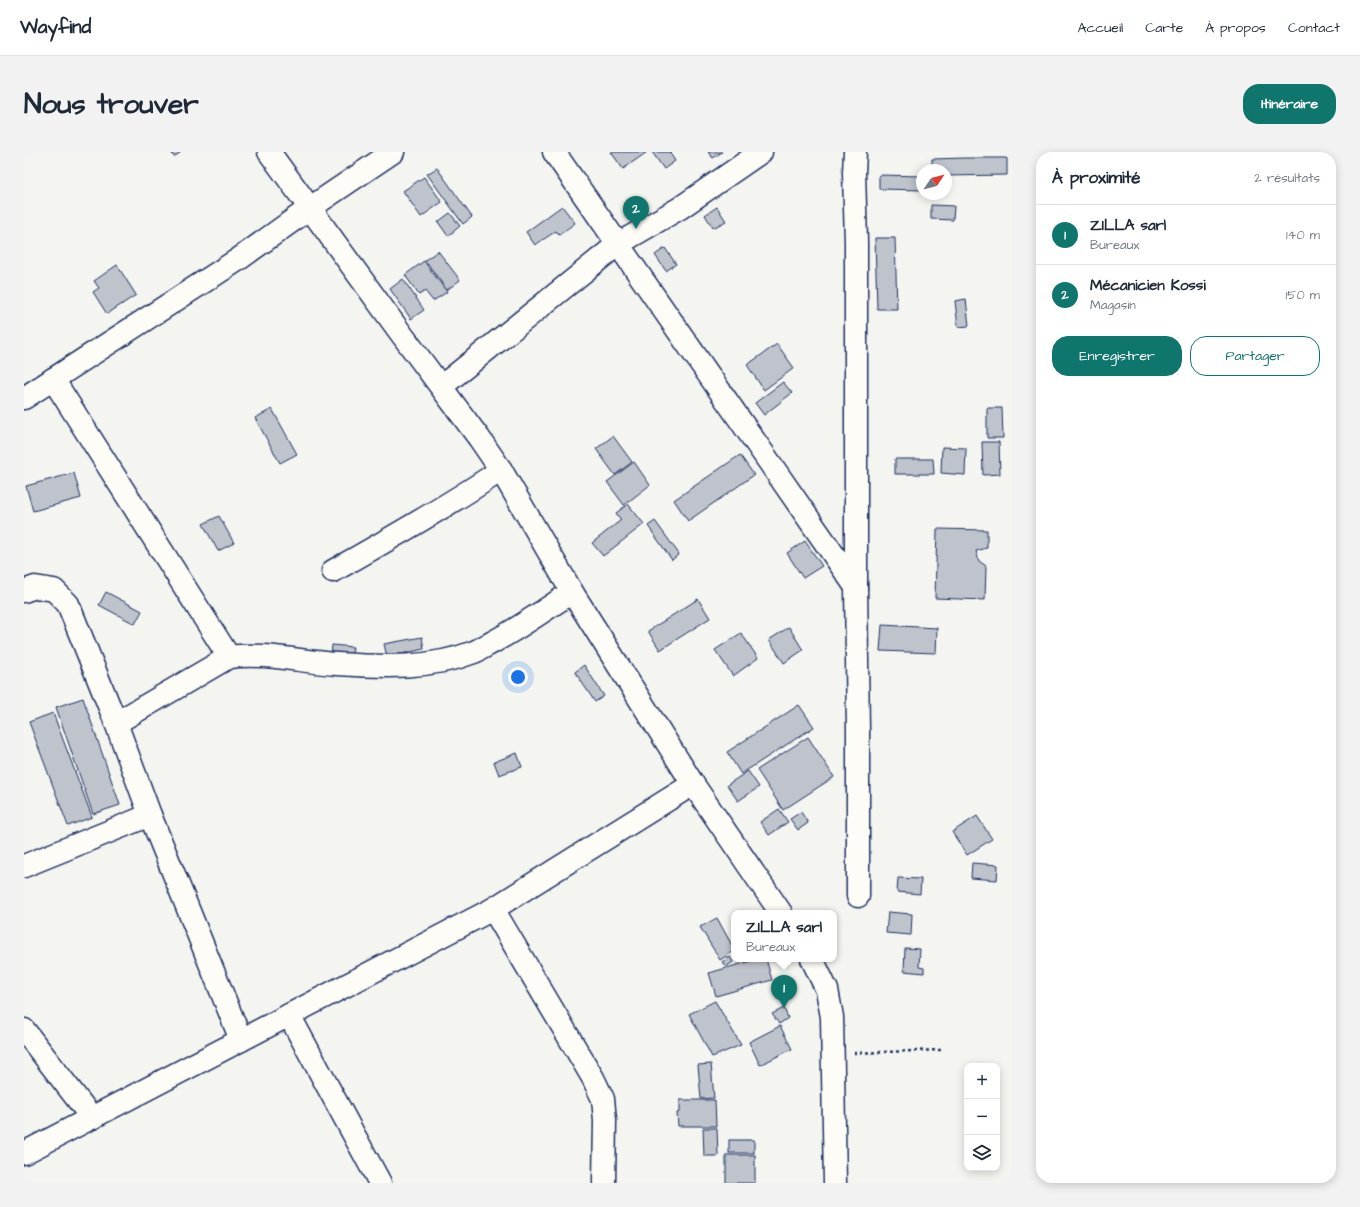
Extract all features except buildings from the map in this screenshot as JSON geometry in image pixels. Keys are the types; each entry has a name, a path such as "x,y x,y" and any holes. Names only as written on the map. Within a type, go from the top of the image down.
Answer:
{"street":[{"path":"270,152 400,332 442,386 501,470 572,592 693,784 779,910"},
{"path":"24,398 233,263 310,208 393,152"},
{"path":"554,152 659,301 856,587"},
{"path":"442,386 618,244 680,208 761,152"},
{"path":"838,152 854,173"},
{"path":"855,152 858,896"},
{"path":"53,379 229,657"},
{"path":"333,571 461,497 501,470"},
{"path":"24,591 35,587 54,590 68,604 116,723 150,815 241,1040"},
{"path":"116,723 229,657 245,655 271,656 336,664 410,666 446,661 475,652 506,635 572,592"},
{"path":"24,1153 493,909 693,784"},
{"path":"24,866 150,815"},
{"path":"493,909 593,1078 602,1099 605,1120 604,1183"},
{"path":"814,962 828,990 832,1017 835,1183"},
{"path":"289,1015 380,1183"},
{"path":"24,1030 92,1118"}],"path":[{"path":"833,1054 941,1050"}],"place":[{"name":"Mécanicien Kossi","path":"636,229"},
{"name":"ZILLA sarl","path":"784,1008"}]}
